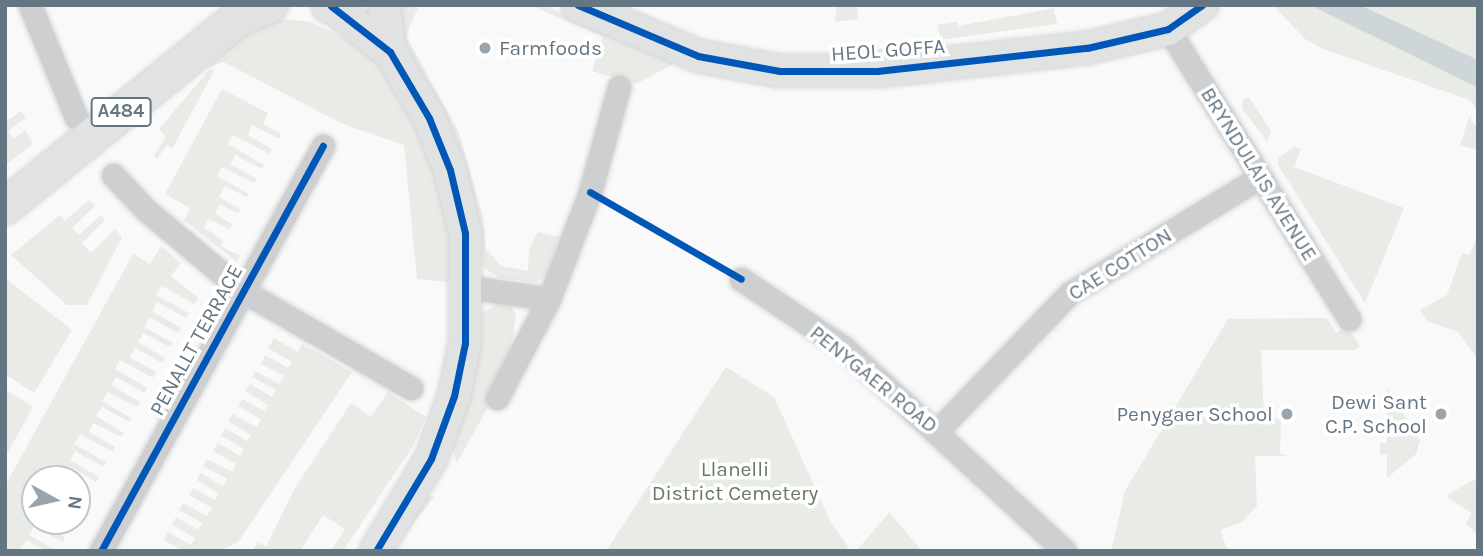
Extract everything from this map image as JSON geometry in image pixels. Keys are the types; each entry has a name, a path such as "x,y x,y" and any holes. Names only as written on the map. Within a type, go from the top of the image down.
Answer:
{"main road":[{"name":"A484","path":"5,206 241,11 270,5"},
{"path":"330,5 341,5"}],"street":[{"path":"30,5 76,117"},
{"path":"330,5 390,52 429,118 450,170 465,233 468,287 466,343 454,396 431,459 376,551"},
{"path":"384,5 390,52"},
{"name":"HEOL GOFFA","path":"578,5 611,12 698,56 780,72 877,71 1087,48 1168,29 1202,5"},
{"name":"BRYNDULAIS AVENUE","path":"1168,29 1349,319"},
{"path":"497,398 549,299 590,192 619,86"},
{"name":"PENALLT TERRACE","path":"101,551 323,146"},
{"path":"113,176 146,210 243,291 411,387"},
{"name":"CAE COTTON","path":"938,430 1070,293 1260,177"},
{"name":"PENYGAER ROAD","path":"741,279 844,348 938,430 1065,551"},
{"path":"468,287 549,299"}],"green space":[{"path":"398,5 419,5 406,36 459,133 483,218 486,249 501,266 528,271 529,249 538,232 559,237 546,276 536,282 500,278 484,268 479,243 404,51"},
{"path":"530,5 544,5 677,62 636,84 592,71 603,37"},
{"path":"837,5 857,5 858,19 835,22"},
{"path":"1273,5 1310,5 1478,88 1478,113 1470,100 1323,49 1305,39"},
{"path":"1360,5 1478,5 1478,60 1385,19"},
{"path":"1054,8 1057,24 939,40 938,25 957,22 959,26"},
{"path":"283,19 311,22 383,57 440,175 457,283 417,279 404,145 343,124 224,62 209,67 240,33"},
{"path":"913,44 914,50 869,56 868,50"},
{"path":"210,69 214,71 172,149 167,145 157,159 154,155 166,137 159,129"},
{"path":"222,89 268,113 263,124 281,134 279,139 252,125 248,135 272,149 270,154 233,135 228,144 264,165 262,169 235,155 230,164 257,179 254,183 222,167 217,176 249,194 247,197 225,186 219,197 240,209 238,213 220,204 215,214 232,224 229,229 209,219 204,227 223,241 221,246 240,256 237,262 184,220 190,208 165,194"},
{"path":"1249,97 1271,131 1267,141 1242,109 1242,100"},
{"path":"21,111 26,118 8,131 13,139 25,130 33,144 5,165 5,122"},
{"path":"1469,117 1478,129 1478,150 1460,145"},
{"path":"1294,147 1301,149 1294,167 1404,208 1365,303 1278,165 1279,157"},
{"path":"89,200 95,206 72,228 79,235 101,215 105,220 82,243 91,253 115,229 122,237 87,305 67,305 11,255 60,215 65,221"},
{"path":"1478,236 1478,360 1458,332 1427,321 1420,310 1447,295 1462,253 1469,255"},
{"path":"161,246 181,263 171,276 198,298 194,304 162,286 156,295 189,313 186,318 157,302 152,311 181,328 178,333 149,317 144,327 173,343 170,347 143,333 138,342 165,358 162,363 135,348 129,357 156,372 153,378 120,360 115,369 147,388 145,393 116,377 111,385 140,402 137,407 108,392 102,401 131,418 129,422 102,407 96,416 124,433 121,437 93,423 89,432 115,447 113,452 80,434 74,444 106,462 104,467 75,451 70,460 79,465 21,465 21,535 29,535 57,551 46,551 26,540 20,551 5,551 5,486 133,254 150,264"},
{"path":"5,278 72,330 34,393 5,374"},
{"path":"503,301 511,304 516,317 512,342 494,396 457,463 452,448 477,352 482,313"},
{"path":"1327,318 1336,333 1347,326 1360,346 1354,350 1261,350 1264,418 1281,418 1280,454 1290,456 1255,456 1257,506 1242,522 1220,530 1228,551 1111,551 1125,491 1228,319"},
{"path":"274,338 298,352 302,344 352,372 238,542 221,551 183,551 164,540 168,532 191,545 195,538 172,525 176,517 198,530 202,523 179,510 183,503 207,516 212,508 189,495 193,488 215,500 219,494 197,480 200,473 223,486 227,479 203,466 207,459 232,472 236,464 213,451 218,443 240,456 244,449 221,436 225,428 247,441 251,435 228,421 232,414 257,427 261,419 238,406 242,399 264,411 268,405 245,391 250,384 272,397 276,390 252,377 255,371 279,384 284,376 261,364 265,355 288,368 292,362 268,348"},
{"name":"Llanelli District Cemetery","path":"726,367 774,397 830,521 851,551 606,551"},
{"path":"1387,388 1420,440 1416,454 1387,478 1387,455 1380,454 1380,443 1387,443"},
{"path":"5,389 33,407 5,457"},
{"path":"388,392 426,417 413,446 343,551 331,551 345,529 323,515 300,551 252,551 258,542 266,547 295,488 351,403 371,417"},
{"path":"91,472 99,477 96,482 91,479"},
{"path":"1478,477 1478,535 1466,524 1471,513 1446,496"},
{"path":"426,495 434,497 392,551"},
{"path":"889,513 922,551 856,551"},
{"path":"50,535 61,535 65,537 63,542"}],"shaded area":[{"path":"1310,5 1360,5 1478,60 1478,88"}],"cycle path":[{"path":"578,5 698,56 780,71 877,71 1087,48 1168,29 1202,5"},
{"path":"331,6 390,52 429,118 450,170 465,233 465,343 454,396 431,459 376,551"},
{"path":"101,551 323,146"},
{"path":"590,192 741,279"}],"place":[{"name":"Farmfoods","path":"485,48"},
{"name":"Penygaer School","path":"1287,414"},
{"name":"Dewi Sant C.P. School","path":"1441,414"}]}
